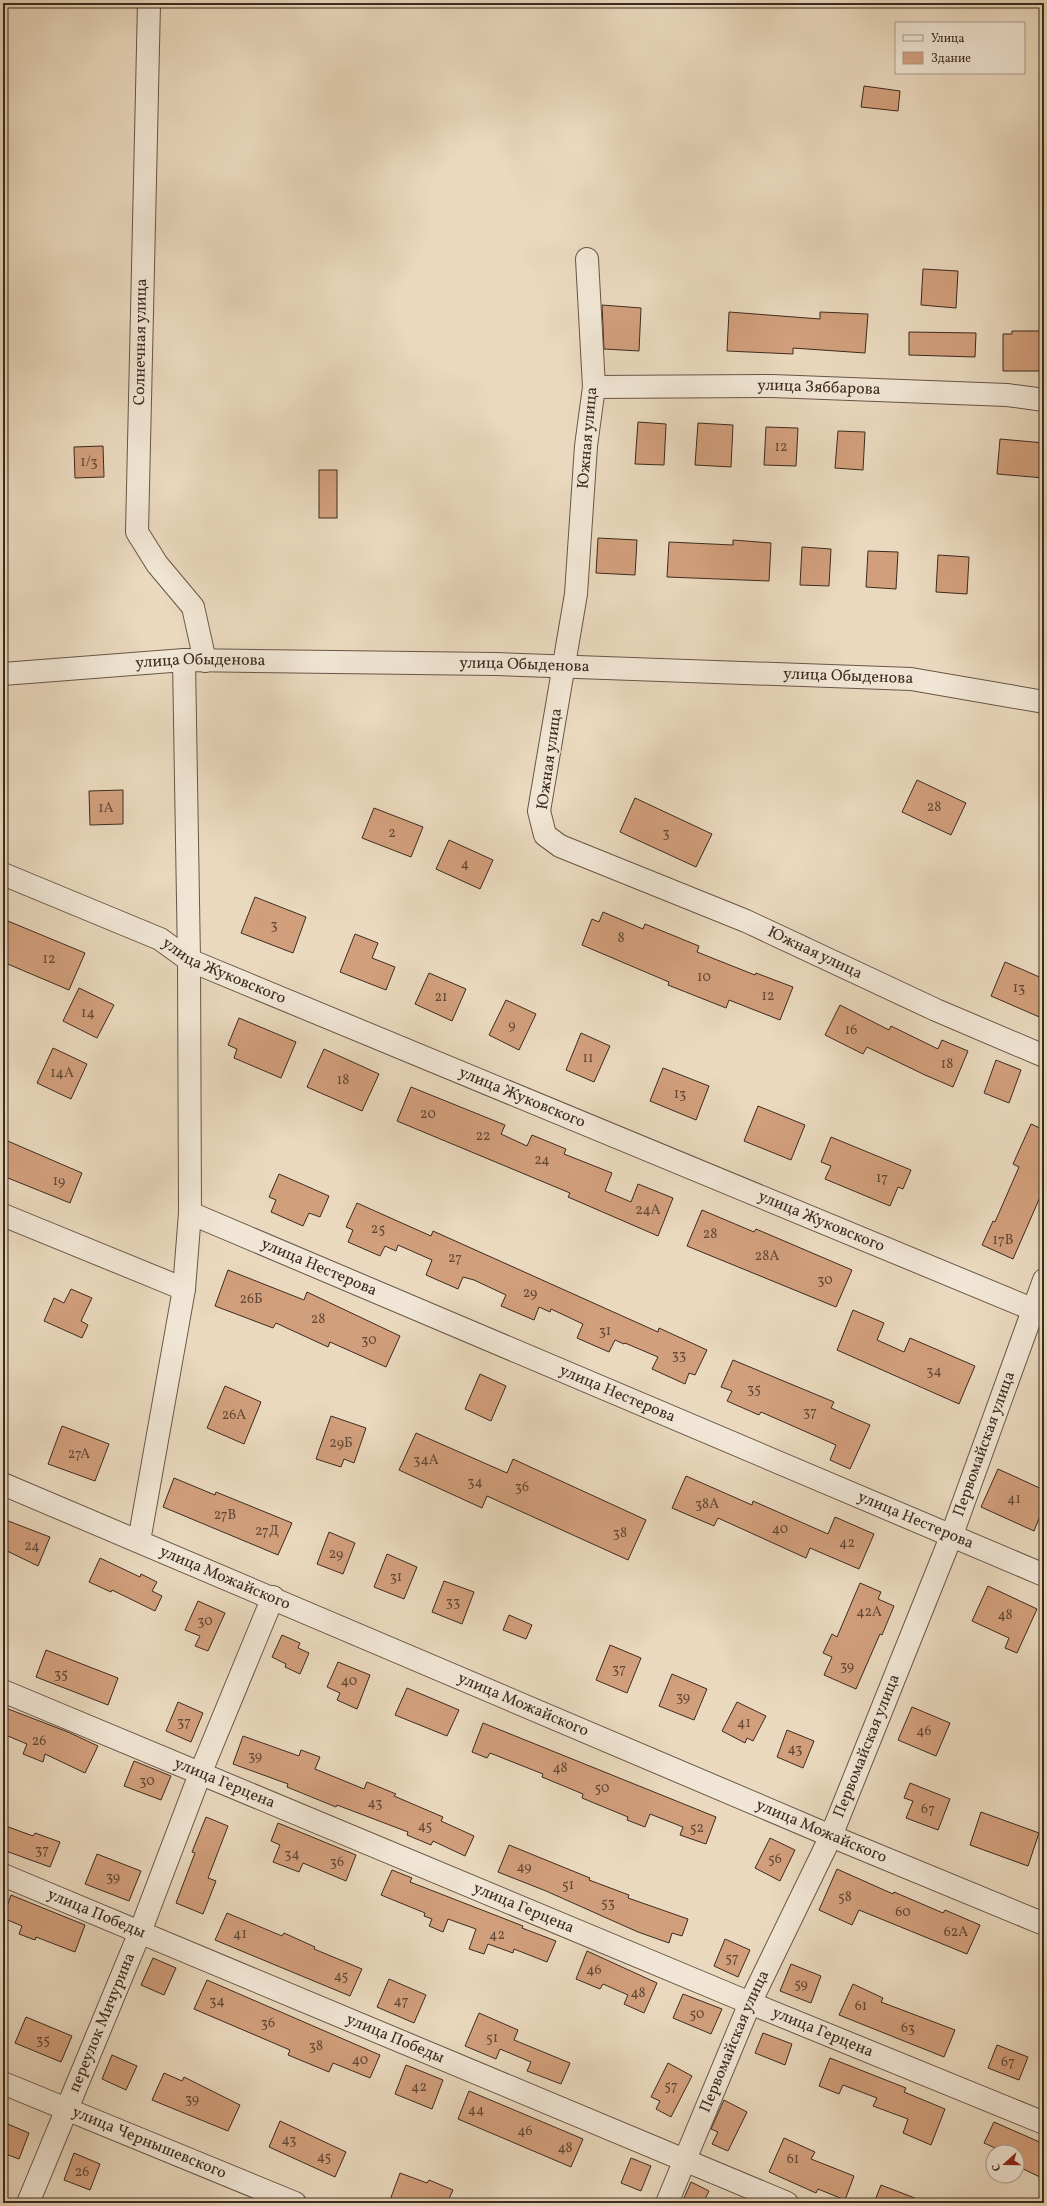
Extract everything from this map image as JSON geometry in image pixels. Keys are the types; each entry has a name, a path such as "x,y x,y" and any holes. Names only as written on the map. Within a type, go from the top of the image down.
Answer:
{"street":[{"name":"Солнечная улица","path":"149,3 137,532 157,564 193,607 205,661"},
{"name":"Южная улица","path":"587,259 594,387 586,446 576,594 539,811 545,835 560,846 746,921 936,1010 1044,1056"},
{"name":"улица Зяббарова","path":"594,387 772,386 1007,395 1044,400"},
{"name":"улица Обыденова","path":"3,674 184,660 564,666 911,679 1043,698"},
{"path":"139,1542 184,1289 190,1214 189,960 184,660"},
{"name":"улица Жуковского","path":"3,874 160,940 189,960 1038,1311"},
{"name":"улица Нестерова","path":"190,1214 951,1537 1044,1575"},
{"path":"3,1215 184,1289"},
{"name":"Первомайская улица","path":"667,2203 750,2003 832,1836 951,1537 1038,1311 1044,1280"},
{"name":"улица Можайского","path":"3,1484 273,1597 832,1836 1044,1924"},
{"name":"переулок Мичурина","path":"28,2203 140,1932 200,1774 273,1597"},
{"name":"улица Герцена","path":"3,1691 750,2003 1044,2123"},
{"name":"улица Победы","path":"3,1875 787,2203"},
{"name":"улица Чернышевского","path":"3,2083 295,2203"}],"building":[{"path":"864,86 900,91 898,111 861,107"},
{"path":"923,269 958,271 956,308 921,305"},
{"path":"602,305 641,308 639,351 604,349"},
{"path":"729,312 820,319 820,312 868,314 865,353 793,348 793,354 727,351"},
{"path":"1012,331 1044,331 1044,371 1003,371 1003,334 1012,334"},
{"path":"909,332 976,333 975,357 909,355"},
{"path":"638,422 666,424 664,465 635,464"},
{"path":"698,423 733,425 731,467 695,465"},
{"path":"766,427 798,428 796,466 764,465"},
{"path":"838,431 865,432 863,470 835,468"},
{"path":"1000,439 1044,443 1044,478 997,474"},
{"path":"103,446 104,477 75,478 74,447"},
{"path":"319,470 337,470 337,518 319,518"},
{"path":"598,538 637,540 635,575 596,573"},
{"path":"733,540 771,543 769,581 667,577 669,542 733,545"},
{"path":"802,547 831,549 829,586 800,585"},
{"path":"868,551 898,552 896,589 866,587"},
{"path":"938,555 969,557 967,594 936,592"},
{"path":"917,780 966,803 951,835 902,812"},
{"path":"123,790 123,824 90,825 89,791"},
{"path":"635,798 712,834 696,867 620,832"},
{"path":"374,808 423,827 411,857 362,838"},
{"path":"449,840 493,860 480,889 436,869"},
{"path":"255,897 306,917 293,953 241,933"},
{"path":"603,912 643,929 645,924 699,946 697,952 755,975 756,973 793,987 780,1020 729,1000 726,1008 668,985 669,982 582,945 592,919 599,922"},
{"path":"3,919 85,953 69,990 3,962"},
{"path":"355,934 378,943 372,958 395,967 386,990 340,972"},
{"path":"1005,962 1044,979 1044,1019 991,996"},
{"path":"429,973 466,989 452,1021 415,1004"},
{"path":"79,988 114,1005 97,1038 63,1021"},
{"path":"506,1000 536,1014 519,1050 489,1035"},
{"path":"840,1005 889,1030 891,1026 938,1049 942,1040 968,1051 953,1087 867,1047 863,1054 825,1035"},
{"path":"239,1018 296,1042 281,1078 234,1058 237,1049 228,1045"},
{"path":"581,1033 610,1046 594,1082 566,1070"},
{"path":"53,1048 87,1064 71,1099 37,1083"},
{"path":"324,1049 379,1074 362,1111 307,1087"},
{"path":"996,1060 1021,1070 1009,1103 984,1093"},
{"path":"663,1068 709,1086 696,1120 650,1101"},
{"path":"411,1087 505,1125 501,1134 527,1146 532,1135 566,1149 564,1154 612,1173 605,1191 631,1202 638,1184 673,1198 658,1236 568,1197 570,1193 397,1121"},
{"path":"758,1106 805,1125 791,1160 744,1141"},
{"path":"1031,1124 1044,1130 1044,1188 1013,1259 982,1245 993,1221 995,1222 1019,1167 1013,1164"},
{"path":"831,1137 911,1170 903,1189 898,1187 890,1206 825,1179 831,1166 821,1162"},
{"path":"3,1139 82,1173 70,1203 3,1176"},
{"path":"279,1174 329,1196 320,1217 309,1213 303,1226 271,1212 276,1200 269,1197"},
{"path":"357,1203 431,1236 433,1231 658,1332 659,1328 707,1350 695,1375 689,1373 685,1384 652,1369 658,1357 615,1340 609,1352 577,1338 583,1324 551,1309 550,1312 539,1307 534,1320 501,1306 506,1295 474,1280 463,1277 458,1289 426,1275 432,1260 398,1245 396,1251 385,1246 380,1256 348,1242 353,1230 346,1227"},
{"path":"702,1210 754,1232 756,1229 852,1270 836,1307 687,1246"},
{"path":"228,1270 304,1300 307,1292 400,1336 386,1367 330,1342 328,1347 276,1323 273,1328 215,1306"},
{"path":"71,1289 92,1298 81,1321 88,1325 82,1338 44,1321 54,1298 64,1303"},
{"path":"853,1310 884,1323 877,1340 904,1352 910,1338 975,1366 959,1404 837,1350"},
{"path":"733,1360 834,1402 831,1408 870,1425 850,1469 830,1460 836,1445 761,1412 759,1415 727,1401 732,1391 721,1387"},
{"path":"480,1374 506,1386 491,1421 465,1409"},
{"path":"225,1386 261,1402 244,1444 207,1428"},
{"path":"331,1416 366,1428 354,1463 344,1459 341,1467 316,1459"},
{"path":"62,1426 109,1444 95,1481 48,1464"},
{"path":"416,1433 507,1473 513,1459 646,1520 628,1560 487,1496 482,1508 399,1470"},
{"path":"998,1469 1044,1490 1044,1518 1040,1516 1034,1531 981,1507"},
{"path":"686,1476 752,1505 753,1501 828,1534 835,1517 874,1534 859,1569 810,1548 806,1558 718,1518 714,1526 672,1508"},
{"path":"174,1478 215,1495 216,1492 292,1523 278,1555 163,1507"},
{"path":"3,1519 50,1537 38,1566 3,1549"},
{"path":"329,1532 355,1543 343,1574 317,1564"},
{"path":"387,1554 417,1567 404,1599 374,1587"},
{"path":"100,1558 140,1577 141,1574 157,1582 152,1591 162,1596 155,1611 112,1590 111,1592 89,1582"},
{"path":"444,1581 474,1592 462,1624 432,1612"},
{"path":"860,1583 881,1592 878,1599 894,1606 856,1689 824,1675 832,1657 823,1653 832,1634 837,1637"},
{"path":"988,1586 1037,1609 1017,1653 1005,1648 1009,1638 972,1621"},
{"path":"198,1601 225,1613 208,1651 195,1646 200,1636 185,1630"},
{"path":"509,1615 532,1625 526,1639 503,1630"},
{"path":"282,1635 300,1643 298,1648 309,1653 300,1674 285,1667 286,1664 272,1657"},
{"path":"610,1645 641,1658 627,1693 596,1680"},
{"path":"46,1650 118,1678 108,1705 36,1677"},
{"path":"338,1662 370,1675 357,1709 337,1700 340,1693 327,1687"},
{"path":"672,1674 707,1689 694,1720 659,1706"},
{"path":"407,1688 459,1710 447,1736 395,1715"},
{"path":"178,1702 203,1713 191,1742 166,1731"},
{"path":"737,1702 766,1716 753,1741 747,1738 745,1743 722,1731"},
{"path":"3,1707 68,1732 98,1746 85,1773 45,1754 43,1762 23,1754 27,1744 3,1734"},
{"path":"912,1707 950,1723 936,1756 898,1740"},
{"path":"483,1723 716,1817 706,1844 680,1835 683,1827 650,1814 645,1827 627,1820 628,1817 582,1798 583,1794 542,1777 543,1774 490,1753 487,1758 472,1752"},
{"path":"787,1730 814,1741 803,1768 777,1757"},
{"path":"243,1736 299,1756 301,1750 320,1757 315,1769 364,1789 367,1782 396,1794 394,1796 443,1817 441,1821 474,1836 465,1856 433,1841 431,1845 407,1835 408,1832 337,1805 336,1807 287,1787 288,1784 233,1764"},
{"path":"134,1761 171,1776 161,1800 124,1786"},
{"path":"910,1783 950,1799 938,1830 906,1818 913,1801 904,1798"},
{"path":"981,1812 1039,1833 1028,1866 970,1845"},
{"path":"206,1817 228,1826 208,1878 216,1881 203,1914 176,1903 195,1853 192,1852"},
{"path":"278,1823 356,1855 346,1881 303,1863 299,1872 273,1862 280,1845 271,1841"},
{"path":"3,1825 33,1836 35,1833 60,1842 50,1867 3,1850"},
{"path":"770,1838 795,1850 780,1881 755,1868"},
{"path":"509,1845 590,1878 589,1880 629,1895 628,1898 688,1919 682,1936 672,1933 669,1943 638,1932 546,1891 498,1872"},
{"path":"97,1854 141,1871 129,1901 85,1884"},
{"path":"837,1869 893,1894 894,1892 943,1913 945,1910 980,1925 967,1954 859,1910 852,1925 819,1910"},
{"path":"392,1870 412,1878 410,1882 523,1926 522,1928 556,1941 547,1962 514,1949 513,1953 488,1944 484,1954 469,1949 476,1929 448,1919 443,1932 429,1926 432,1919 424,1916 425,1913 381,1895"},
{"path":"11,1895 85,1925 75,1952 36,1937 35,1940 19,1934 22,1926 3,1918"},
{"path":"227,1913 282,1936 284,1933 315,1947 314,1949 362,1969 350,1996 215,1940"},
{"path":"725,1939 750,1950 738,1977 714,1966"},
{"path":"587,1951 657,1983 644,2013 624,2004 628,1995 603,1984 600,1989 576,1979"},
{"path":"153,1958 176,1968 164,1995 141,1985"},
{"path":"791,1964 821,1976 811,2003 780,1991"},
{"path":"389,1979 426,1995 414,2023 377,2007"},
{"path":"207,1980 380,2055 370,2078 333,2063 329,2072 288,2055 290,2050 194,2009"},
{"path":"853,1984 883,1998 881,2002 955,2030 944,2057 839,2015"},
{"path":"683,1994 722,2009 711,2034 673,2018"},
{"path":"479,2013 518,2030 514,2040 570,2063 561,2084 527,2071 531,2062 500,2049 496,2059 465,2046"},
{"path":"26,2017 72,2036 61,2062 15,2043"},
{"path":"763,2033 792,2044 785,2065 755,2053"},
{"path":"997,2045 1028,2057 1019,2080 988,2068"},
{"path":"112,2055 137,2066 126,2090 102,2079"},
{"path":"830,2058 906,2088 904,2092 945,2109 931,2145 903,2133 908,2119 873,2106 877,2098 843,2085 839,2094 819,2086"},
{"path":"668,2063 692,2076 671,2117 656,2109 660,2101 651,2097"},
{"path":"406,2065 443,2080 432,2109 395,2094"},
{"path":"164,2073 182,2081 184,2077 240,2105 228,2131 152,2100"},
{"path":"469,2091 583,2139 571,2167 458,2119"},
{"path":"724,2100 747,2112 728,2151 712,2144 718,2132 711,2129"},
{"path":"280,2121 346,2152 335,2177 269,2147"},
{"path":"3,2122 29,2133 19,2159 3,2153"},
{"path":"994,2122 1044,2144 1044,2179 1025,2170 1025,2144 984,2143"},
{"path":"784,2138 815,2152 811,2159 854,2176 845,2200 818,2189 816,2193 769,2172"},
{"path":"74,2153 100,2164 90,2190 64,2180"},
{"path":"631,2158 651,2166 641,2191 621,2183"},
{"path":"400,2173 427,2183 429,2180 453,2190 447,2203 398,2203 390,2200"},
{"path":"691,2182 709,2191 703,2203 682,2203"},
{"path":"881,2185 925,2202 925,2203 874,2203"}]}
